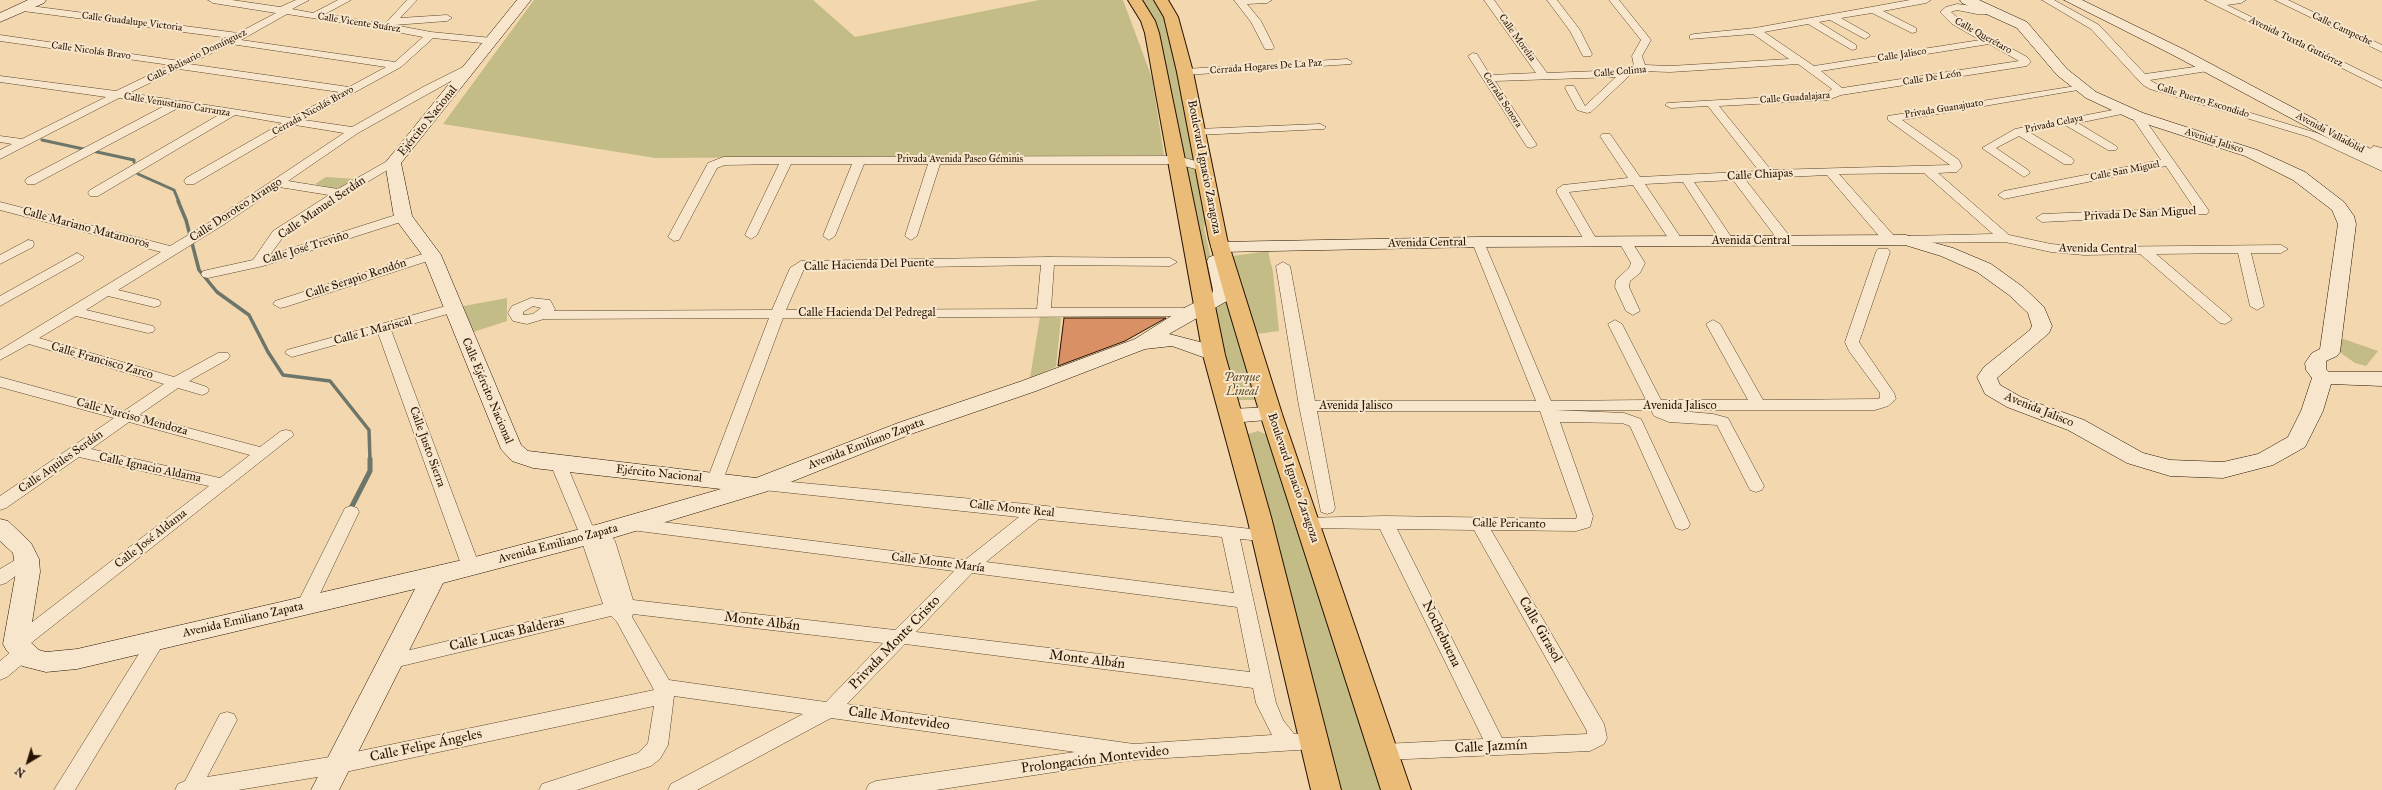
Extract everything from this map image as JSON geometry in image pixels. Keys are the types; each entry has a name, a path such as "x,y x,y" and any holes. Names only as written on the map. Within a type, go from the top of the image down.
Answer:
{"main road":[{"path":"1135,0 1148,21 1152,33 1177,160 1198,308 1214,355 1263,535 1326,790"},
{"name":"Boulevard Ignacio Zaragoza","path":"1161,0 1171,17 1185,72 1220,247 1271,414 1396,790"}],"street":[{"path":"9,13 39,0"},
{"name":"Calle Vicente Suárez","path":"213,0 242,2 314,16 390,24 432,36 492,41"},
{"name":"Calle Belisario Domínguez","path":"0,155 117,95 240,36 304,0"},
{"path":"314,16 346,0"},
{"path":"390,24 412,0"},
{"name":"Ejército Nacional","path":"453,308 432,255 403,217 393,163 473,66 524,0"},
{"path":"1239,1 1267,0"},
{"name":"Calle Morelia","path":"1489,0 1544,76"},
{"path":"1552,0 1575,30 1587,54"},
{"path":"1614,0 1646,40 1637,56 1640,68"},
{"path":"1694,37 1755,31 1830,16 1926,0"},
{"name":"Avenida Jalisco","path":"1967,0 1995,11 2022,25 2062,72 2078,87 2130,113 2251,153 2299,176 2338,206 2345,216 2347,224 2330,352"},
{"name":"Calle Puerto Escondido","path":"2047,0 2095,27 2143,78 2154,87 2313,135 2379,158"},
{"name":"Avenida Valladolid","path":"2071,0 2208,68 2379,158"},
{"name":"Avenida Valladolid","path":"2084,0 2197,54 2379,158"},
{"path":"2213,1 2241,0"},
{"name":"Calle Campeche","path":"2280,0 2382,49"},
{"path":"1239,1 1256,21 1269,47"},
{"name":"Avenida Tuxtla Gutiérrez","path":"2213,1 2382,85"},
{"name":"Calle Querétaro","path":"1995,11 1986,12 1956,7 1945,12 1956,22 2026,62"},
{"path":"1872,9 1912,30"},
{"name":"Calle Guadalupe Victoria","path":"9,13 240,36"},
{"path":"1830,16 1865,36"},
{"path":"390,24 447,18"},
{"path":"1808,20 1852,47"},
{"name":"Calle Guadalajara","path":"1671,105 1828,97 1838,92 1836,88 1812,69 1755,31"},
{"name":"Cerrada Nicolás Bravo","path":"190,181 290,123 397,65 432,36"},
{"name":"Calle Nicolás Bravo","path":"0,38 350,90"},
{"path":"229,41 397,65"},
{"name":"Calle Jalisco","path":"1812,69 1991,41"},
{"name":"Cerrada Sonora","path":"1473,56 1530,145"},
{"name":"Calle Colima","path":"1488,78 1626,73 1640,68 1670,70 1801,61"},
{"name":"Cerrada Hogares De La Paz","path":"1185,72 1347,62"},
{"name":"Calle De León","path":"1838,92 2026,62"},
{"name":"Calle Doroteo Arango","path":"0,356 219,222 354,132 427,89 473,66"},
{"path":"2143,78 2178,71 2208,68"},
{"path":"1570,88 1581,108 1587,110 1626,73"},
{"name":"Calle Venustiano Carranza","path":"0,79 178,104 354,132"},
{"name":"Privada Guanajuato","path":"1956,167 1892,118 2078,87"},
{"path":"1711,103 1768,174"},
{"path":"31,181 178,104"},
{"path":"94,193 231,113"},
{"name":"Privada Celaya","path":"2024,173 1988,148 2019,131 2066,121 2130,113"},
{"name":"Calle San Miguel","path":"2004,195 2168,162 2130,113"},
{"path":"2066,121 2112,148"},
{"path":"1197,132 1320,127"},
{"path":"2019,131 2068,161"},
{"path":"1606,136 1677,241"},
{"path":"0,139 25,143"},
{"path":"829,236 860,160"},
{"name":"Privada Avenida Paseo Géminis","path":"674,237 712,166 716,162 860,160 1177,160 1203,167"},
{"path":"912,236 935,160"},
{"path":"751,235 787,161"},
{"name":"Privada De San Miguel","path":"2042,218 2203,211 2168,162"},
{"name":"Calle Manuel Serdán","path":"258,263 278,234 340,193 393,163"},
{"name":"Calle Chiapas","path":"1592,242 1563,193 1563,188 1686,178 1956,167"},
{"path":"1927,169 2005,238"},
{"path":"1830,171 1893,244"},
{"path":"1736,176 1786,241"},
{"path":"1686,178 1728,241"},
{"path":"277,183 340,193"},
{"name":"Calle Mariano Matamoros","path":"0,206 173,250"},
{"name":"Avenida Emiliano Zapata","path":"13,658 46,662 77,659 435,574 471,567 591,533 631,524 760,485 906,428 1028,386 1142,344 1198,308 1220,297 1223,290 1206,221 1212,211"},
{"name":"Calle José Treviño","path":"208,274 258,263 403,217"},
{"name":"Avenida Central","path":"1893,244 2005,238 2068,250 2281,249"},
{"name":"Avenida Jalisco","path":"1869,240 1893,244 1976,264 2001,280 2037,311 2042,326 2035,336 1991,372 1988,377 1988,382 1992,389 2014,402 2076,424 2120,451 2155,465 2186,470 2223,470 2265,460 2297,442 2312,411 2319,383 2324,379"},
{"name":"Avenida Central","path":"1220,247 1478,242 1869,240"},
{"path":"1478,242 1548,411 1624,418 1636,423 1682,524"},
{"path":"1624,242 1638,263 1635,270 1623,280 1622,287 1633,311"},
{"path":"0,260 28,244"},
{"name":"Avenida Jalisco","path":"1893,244 1942,259 2001,280"},
{"name":"Avenida Jalisco","path":"1306,406 1548,411 1656,406 1875,405 1883,403 1888,399 1887,393 1854,348 1852,342 1893,244"},
{"path":"2244,249 2257,306"},
{"path":"2143,250 2225,320"},
{"name":"Calle Serapio Rendón","path":"280,304 432,255"},
{"path":"0,302 77,257"},
{"path":"1044,312 1048,261"},
{"name":"Calle Hacienda Del Puente","path":"715,480 778,313 797,268 801,265 1048,261 1170,262"},
{"path":"1283,266 1306,406 1327,508"},
{"path":"106,291 154,303"},
{"name":"Calle I. Mariscal","path":"292,353 453,308"},
{"name":"Calle Ejército Nacional","path":"453,308 512,449 520,456 558,463"},
{"name":"Calle Hacienda Del Pedregal","path":"543,315 1044,312 1198,308"},
{"path":"74,311 148,329"},
{"path":"1615,324 1659,412 1669,417 1713,419 1723,422 1756,486"},
{"path":"1714,324 1758,405"},
{"name":"Calle Justo Sierra","path":"383,328 471,567"},
{"name":"Calle Francisco Zarco","path":"27,339 202,390"},
{"path":"1142,344 1173,340 1197,347 1214,355"},
{"path":"2330,352 2342,362 2376,377 2324,379 2316,370 2315,363 2319,357 2330,352"},
{"name":"Calle Aquiles Serdán","path":"0,504 176,382 223,356"},
{"name":"Calle Narciso Mendoza","path":"0,382 263,453"},
{"name":"Calle Pericanto","path":"1307,522 1576,525 1584,523 1585,516 1548,411"},
{"path":"1231,416 1271,414"},
{"name":"Calle José Aldama","path":"0,683 13,658 223,484 286,435"},
{"name":"Calle Ignacio Aldama","path":"77,452 223,484"},
{"path":"549,790 644,760 653,753 658,745 664,691 621,610 591,533 558,463"},
{"name":"Ejército Nacional","path":"558,463 760,485"},
{"name":"Calle Monte Real","path":"760,485 1037,511 1230,533 1263,535"},
{"name":"Privada Monte Cristo","path":"678,790 831,709 905,639 968,567 1037,511"},
{"path":"305,606 351,512"},
{"name":"Nochebuena","path":"1385,522 1496,746"},
{"name":"Calle Girasol","path":"1479,523 1597,730 1597,738"},
{"name":"Calle Monte María","path":"631,524 1244,601"},
{"path":"0,527 24,549 27,559 28,572 13,658"},
{"path":"1230,533 1261,681 1270,712 1289,742"},
{"path":"0,578 27,559"},
{"path":"326,790 336,765 435,574"},
{"name":"Monte Albán","path":"621,610 905,639 1261,681"},
{"name":"Calle Lucas Balderas","path":"389,662 621,610"},
{"path":"64,790 156,641"},
{"name":"Calle Montevideo","path":"664,691 831,709 1134,752"},
{"name":"Calle Felipe Ángeles","path":"188,790 336,765 664,691"},
{"path":"188,790 227,720"},
{"name":"Calle Jazmín","path":"1384,752 1590,743 1597,738"},
{"name":"Prolongación Montevideo","path":"876,790 1134,752 1314,741"}],"green space":[{"path":"534,0 813,0 855,37 1039,0 1123,0 1152,78 1164,155 655,158 443,124"},
{"path":"1137,0 1157,0 1164,13 1196,162 1179,159"},
{"path":"1180,164 1194,168 1207,211 1204,228 1218,288 1205,299"},
{"path":"326,177 357,179 340,190 315,184"},
{"path":"1268,251 1273,272 1279,331 1257,334 1233,256"},
{"name":"Parque Lineal","path":"1229,297 1259,400 1233,400 1210,307"},
{"path":"507,298 507,321 464,335 453,308"},
{"path":"1040,317 1061,318 1056,367 1030,378"},
{"path":"2335,336 2378,351 2366,366 2355,363 2341,353 2335,343"},
{"path":"1258,431 1271,436 1382,790 1334,790 1241,440 1248,434"}],"building":[{"path":"1064,318 1166,318 1125,341 1058,366"}],"waterway":[{"path":"42,140 134,160 134,162"},
{"path":"138,174 174,190 179,202"},
{"path":"178,201 186,220 199,270 217,292 249,315 268,352 283,375 330,381 369,430 370,460"},
{"path":"350,510 370,471 370,460"}]}
